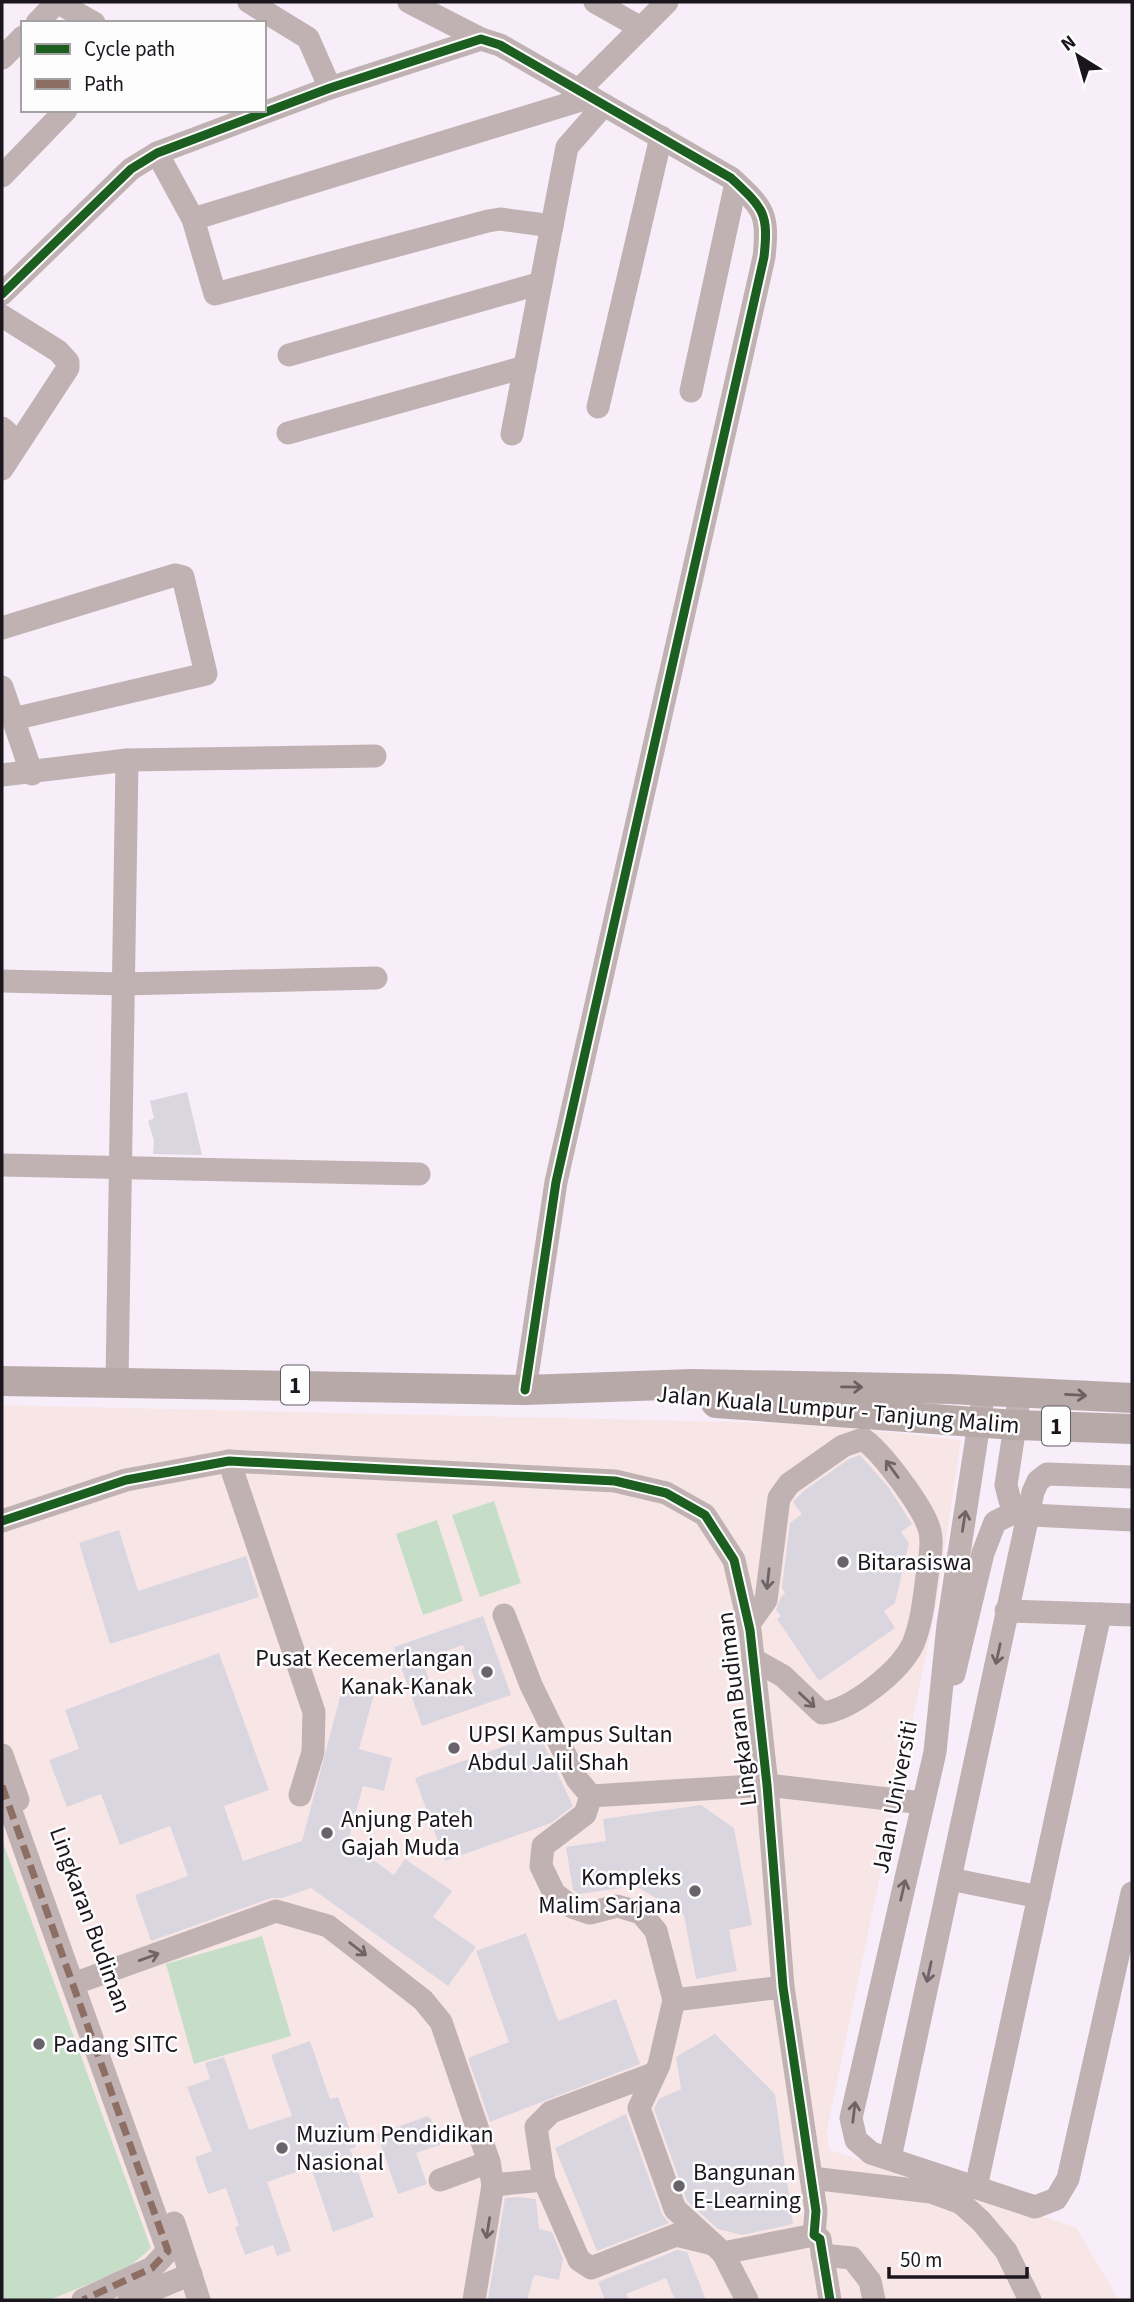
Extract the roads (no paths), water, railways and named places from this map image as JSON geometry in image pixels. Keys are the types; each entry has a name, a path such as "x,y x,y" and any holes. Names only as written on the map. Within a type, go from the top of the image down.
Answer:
{"main road":[{"name":"Jalan Kuala Lumpur - Tanjung Malim","path":"2,1381 525,1390 587,1386 688,1402 982,1406 1020,1393 1132,1398"},
{"name":"Jalan Kuala Lumpur - Tanjung Malim","path":"982,1406 1015,1425 1132,1429"}],"street":[{"path":"39,21 57,2 90,21"},
{"path":"249,2 308,38 330,88"},
{"path":"409,2 481,39 500,45 736,183 757,202 768,224 764,257 556,1182 525,1390"},
{"path":"596,2 641,28"},
{"path":"512,434 567,147 591,97 641,28 667,2"},
{"path":"2,58 21,39"},
{"path":"266,109 481,39"},
{"path":"193,219 591,97"},
{"path":"2,176 64,112"},
{"path":"2,294 131,169 157,153 255,113"},
{"path":"598,407 661,137"},
{"path":"157,153 193,219 215,294 488,221 500,219 552,226"},
{"path":"691,391 736,183"},
{"path":"289,355 541,283"},
{"path":"2,316 58,351 68,362 68,368 10,435 2,469"},
{"path":"288,433 525,367"},
{"path":"2,628 175,575 183,577 206,674 13,719"},
{"path":"2,687 32,774"},
{"path":"2,775 32,774 127,760 376,756"},
{"path":"117,1382 127,760"},
{"path":"2,981 123,984 376,978"},
{"path":"2,1165 419,1174"},
{"path":"1020,1393 1006,1485 1010,1501 1026,1515"},
{"name":"Jalan Universiti","path":"982,1406 951,1609 935,1752 851,2118 856,2140 871,2153 1035,2207 1056,2199 1068,2179 1132,1893"},
{"path":"749,1624 766,1600 779,1498 789,1484 843,1446 863,1439 891,1466 929,1528 930,1555 923,1605 912,1645 896,1667 856,1701 834,1712 822,1713 783,1676 753,1659"},
{"path":"229,1461 314,1712 313,1752 300,1795"},
{"name":"Lingkaran Budiman","path":"2,1521 126,1480 229,1461 615,1481 666,1493 705,1515 734,1560 749,1624 767,1786 783,1987 816,2211 818,2245 830,2300"},
{"path":"890,2158 1033,1492 1047,1474 1132,1477"},
{"path":"935,1752 988,1533 995,1522 1011,1514 1132,1520"},
{"path":"923,1605 951,1609"},
{"path":"1006,1611 1132,1615"},
{"path":"976,2187 1100,1614"},
{"path":"504,1615 531,1685 577,1779 591,1796"},
{"name":"Lingkaran Budiman","path":"2,1755 199,2300"},
{"path":"2,1786 168,2251 152,2268 83,2300"},
{"path":"591,1796 767,1786 923,1803"},
{"path":"591,1796 584,1814 543,1846 541,1866 554,1894 572,1907 590,1913 617,1906 641,1913 656,1931 674,2000 659,2065 639,2108 675,2209 723,2253 747,2300"},
{"path":"950,1879 1039,1896"},
{"path":"85,1980 276,1911 328,1926 423,2000 441,2022 489,2162 493,2185 474,2300"},
{"path":"674,2000 783,1987"},
{"path":"653,2074 551,2112 536,2127 544,2180 579,2260 591,2268 676,2235 704,2240 723,2253 818,2245 852,2258 870,2281 874,2300"},
{"path":"440,2180 489,2162"},
{"path":"811,2178 931,2192 961,2203 981,2221 1006,2251 1030,2300"},
{"path":"493,2185 544,2180"},
{"path":"129,2300 191,2274"}],"place":[{"name":"Bitarasiswa","path":"843,1562"},
{"name":"Pusat Kecemerlangan Kanak-Kanak","path":"487,1672"},
{"name":"UPSI Kampus Sultan Abdul Jalil Shah","path":"454,1748"},
{"name":"Anjung Pateh Gajah Muda","path":"327,1833"},
{"name":"Kompleks Malim Sarjana","path":"695,1891"},
{"name":"Padang SITC","path":"39,2044"},
{"name":"Muzium Pendidikan Nasional","path":"282,2148"},
{"name":"Bangunan E-Learning","path":"679,2186"}]}
